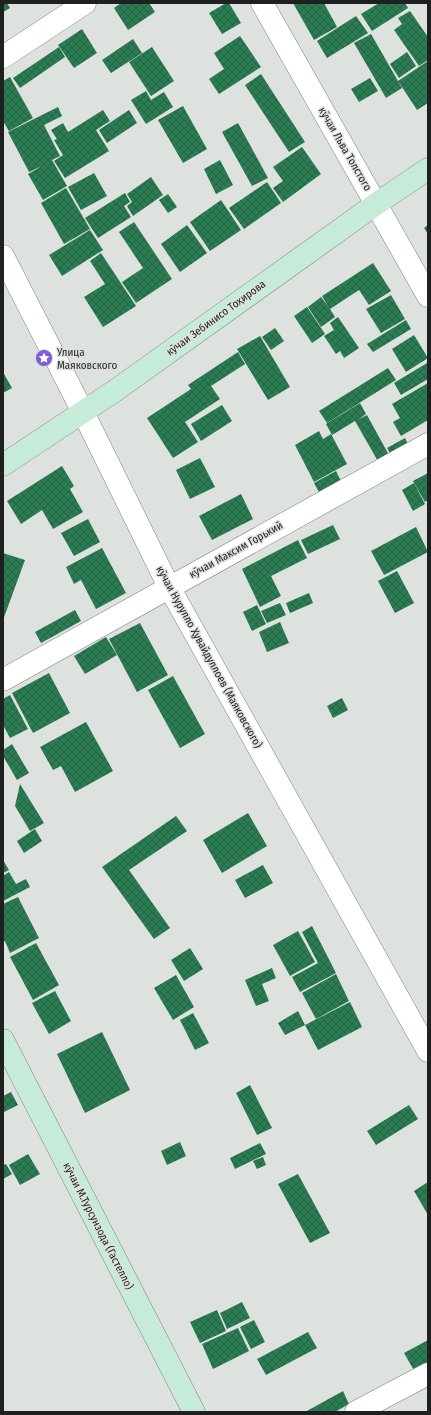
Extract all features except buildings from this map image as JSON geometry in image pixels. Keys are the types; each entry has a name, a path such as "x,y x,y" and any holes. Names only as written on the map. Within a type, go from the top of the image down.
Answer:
{"main road":[{"name":"кӯчаи Зебинисо Тоҳирова","path":"3,465 116,390 376,204 428,169"},
{"name":"кӯчаи М.Турсунзода (Гастелло)","path":"3,1040 194,1412"}],"street":[{"path":"3,57 85,3"},
{"name":"кӯчаи Льва Толстого","path":"262,3 428,296"},
{"name":"кӯчаи Нурулло Ҳувайдуллоев (Маяковского)","path":"3,256 83,412 169,587 428,1051"},
{"name":"кӯчаи Максим Горький","path":"3,680 428,444"},
{"path":"356,1412 428,1374"}],"place":[{"name":"Улица Маяковского","path":"44,358"}]}
